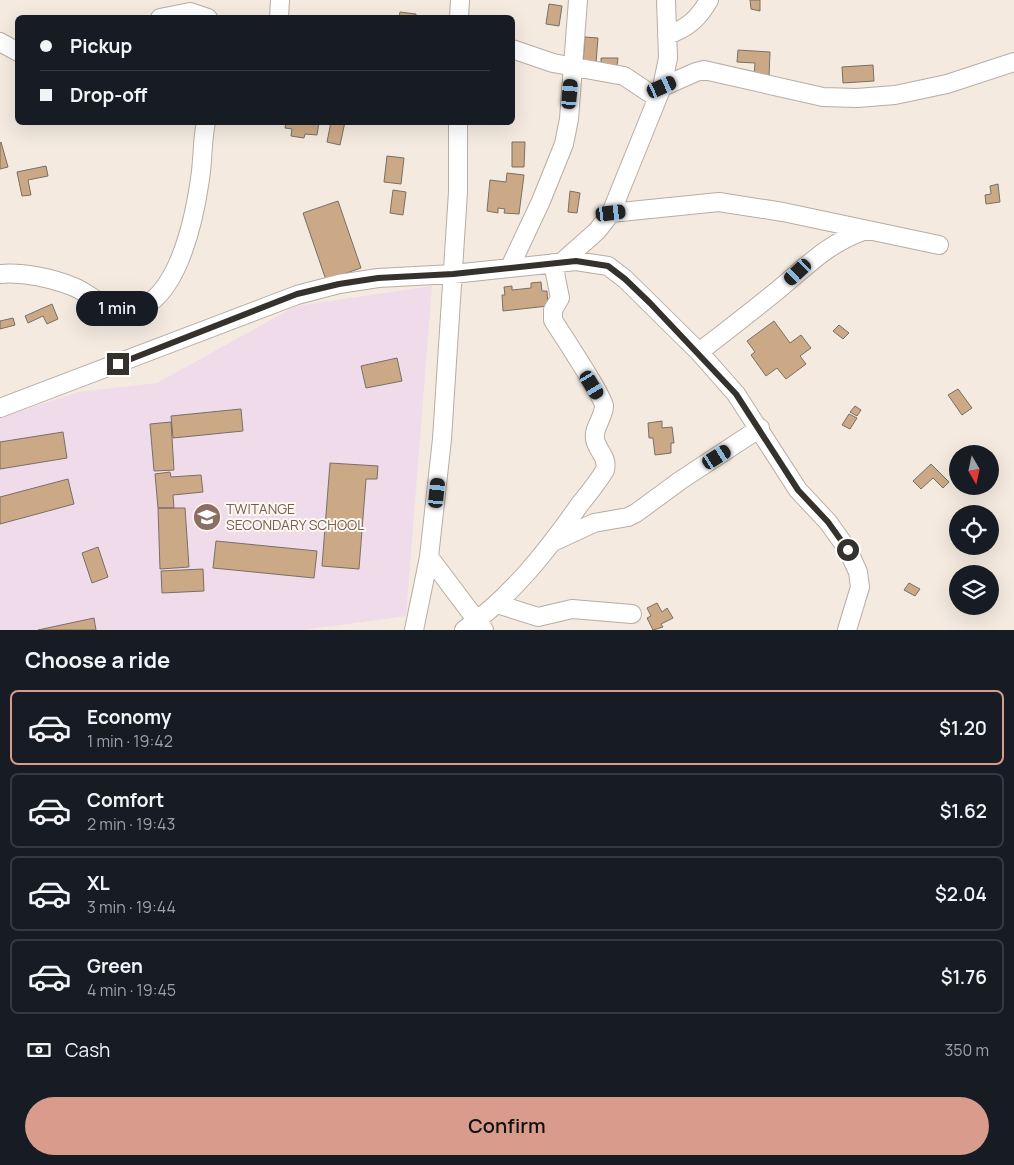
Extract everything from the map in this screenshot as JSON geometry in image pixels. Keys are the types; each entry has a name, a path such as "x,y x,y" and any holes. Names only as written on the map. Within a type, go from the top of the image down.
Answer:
{"street":[{"path":"279,15 280,0"},
{"path":"459,15 460,0"},
{"path":"510,267 541,201 564,144 569,119 578,0"},
{"path":"557,263 597,231 611,213 659,92 668,58 666,0"},
{"path":"667,35 677,32 695,21 709,0"},
{"path":"175,15 190,12 199,15"},
{"path":"0,42 15,50"},
{"path":"515,50 553,63 624,76 659,92"},
{"path":"659,92 696,72 704,70 823,97 895,95 947,84 1014,62"},
{"path":"0,274 23,274 74,287 110,308 130,311 152,302 170,280 190,232 200,181 206,125"},
{"path":"414,630 429,557 442,438 458,192 458,125"},
{"path":"611,213 719,202 939,245"},
{"path":"699,352 751,312 812,259 834,243 866,230"},
{"path":"0,408 297,294 339,284 378,278 453,274 557,263 590,262 608,266 625,279 699,352 736,394 760,428 798,490 828,522 848,550 858,572 860,587 847,630"},
{"path":"429,557 475,627 550,544 602,476 606,464 595,435 602,418 603,402 552,316 560,298 557,263"},
{"path":"550,544 594,523 628,517 636,513 681,480 760,428"},
{"path":"497,604 538,617 572,609 632,614"}],"shaded area":[{"name":"TWITANGE SECONDARY SCHOOL","path":"432,286 406,616 304,630 0,630 0,418 78,392 157,383 296,306"}],"building":[{"path":"750,0 760,0 760,11 751,9"},
{"path":"549,4 562,6 559,26 546,24"},
{"path":"400,12 416,14 416,15 400,15"},
{"path":"585,37 598,38 596,63 583,62"},
{"path":"738,50 770,52 769,77 754,76 755,63 737,62"},
{"path":"601,58 618,58 617,66 601,66"},
{"path":"873,65 874,81 843,83 842,67"},
{"path":"286,125 319,125 317,135 305,134 304,138 291,136 292,129 285,128"},
{"path":"330,125 344,125 340,145 327,142"},
{"path":"512,142 525,142 524,167 512,167"},
{"path":"0,143 8,167 0,169"},
{"path":"387,156 404,158 401,184 384,182"},
{"path":"46,166 48,176 28,180 31,195 22,196 17,172"},
{"path":"507,173 524,175 519,214 504,213 505,209 498,208 498,213 487,211 490,180 506,182"},
{"path":"998,184 1000,202 986,204 985,195 991,194 990,186"},
{"path":"393,190 406,192 403,215 390,213"},
{"path":"570,191 580,193 577,213 568,212"},
{"path":"338,201 361,268 326,280 303,213"},
{"path":"541,282 542,291 547,291 548,306 503,311 502,295 505,295 504,287 512,286 512,290 531,288 531,283"},
{"path":"52,304 58,319 47,324 43,316 28,323 25,316"},
{"path":"13,318 15,325 0,329 0,321"},
{"path":"774,321 790,343 801,335 811,348 800,356 806,364 786,379 777,368 766,376 751,355 755,352 747,341"},
{"path":"839,325 849,333 843,339 833,331"},
{"path":"397,358 402,381 366,388 361,366"},
{"path":"958,389 972,408 962,415 948,395"},
{"path":"855,406 861,410 857,416 850,412"},
{"path":"241,409 243,431 173,438 171,416"},
{"path":"849,414 857,418 850,429 842,425"},
{"path":"662,421 662,428 672,427 674,443 671,443 671,453 655,455 653,438 649,438 648,423"},
{"path":"171,422 174,470 154,471 150,424"},
{"path":"63,432 67,458 0,469 0,442"},
{"path":"330,463 378,466 377,479 366,479 359,569 322,566"},
{"path":"931,464 949,482 943,488 933,478 921,489 913,481"},
{"path":"170,472 171,477 201,475 203,492 173,495 174,508 158,508 155,474"},
{"path":"68,479 74,504 0,524 0,497"},
{"path":"158,508 185,508 189,567 160,569"},
{"path":"216,541 317,551 314,578 213,568"},
{"path":"98,547 108,577 92,583 82,553"},
{"path":"203,569 204,591 162,593 161,571"},
{"path":"909,583 920,589 915,596 904,590"},
{"path":"657,603 662,612 667,608 673,618 661,624 663,627 653,630 647,618 651,616 647,608"},
{"path":"94,618 96,630 38,630"}],"place":[{"name":"TWITANGE SECONDARY SCHOOL","path":"207,517"}],"route":[{"path":"118,364 297,294 339,284 378,278 453,274 466,271 576,261 608,266 625,279 699,352 736,394 760,428 798,490 828,522 848,550"}]}
